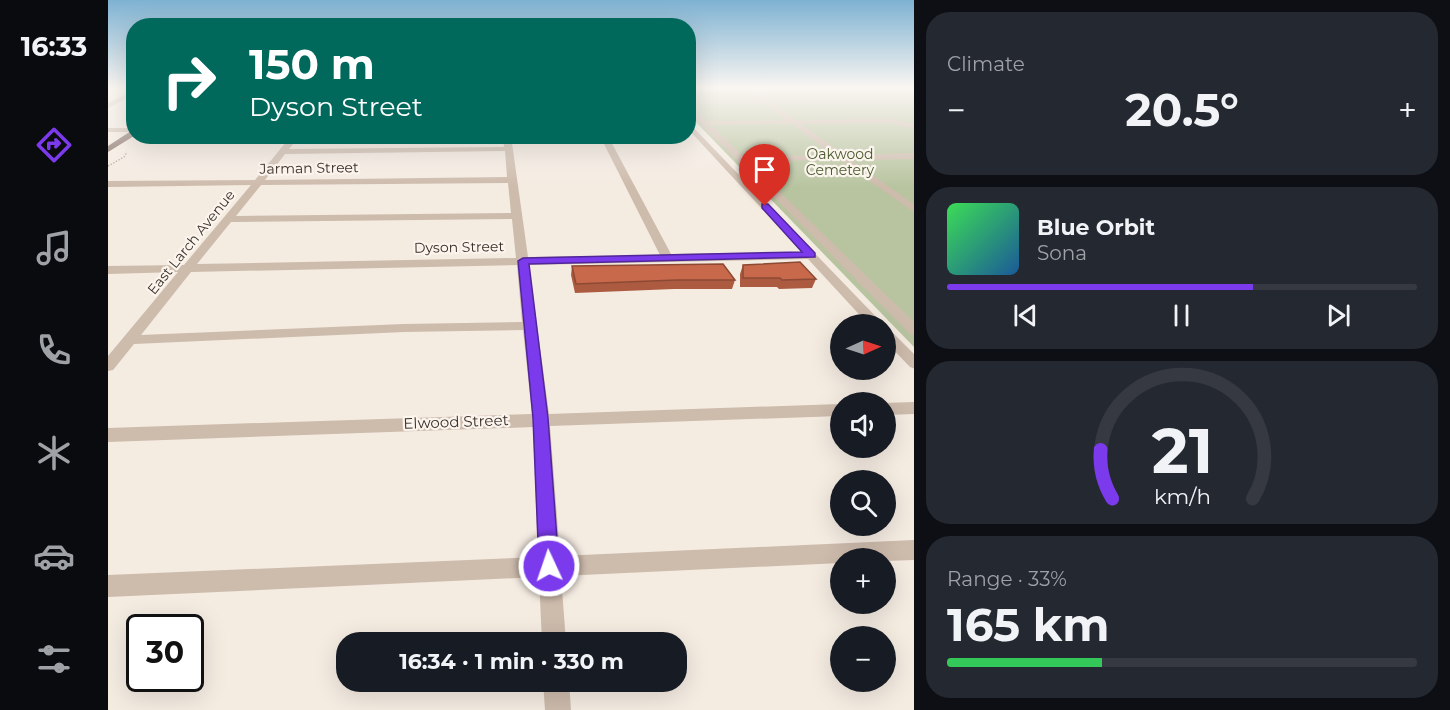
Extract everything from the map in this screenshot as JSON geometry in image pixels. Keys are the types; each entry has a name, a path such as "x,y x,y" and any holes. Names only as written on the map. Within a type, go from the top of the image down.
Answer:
{"main road":[{"path":"108,150 126,137"}],"street":[{"path":"702,120 914,330"},
{"path":"791,120 914,209"},
{"path":"705,123 891,121 914,127"},
{"path":"108,130 126,131"},
{"path":"696,133 867,314"},
{"name":"East Larch Avenue","path":"108,366 290,144"},
{"path":"284,152 483,144"},
{"path":"508,144 541,418 553,632"},
{"path":"608,144 669,259"},
{"path":"741,159 914,156"},
{"name":"Jarman Street","path":"108,184 511,180"},
{"path":"230,219 516,216"},
{"name":"Dyson Street","path":"108,270 811,255"},
{"path":"897,314 914,314"},
{"path":"130,340 530,326"},
{"path":"896,344 914,363"},
{"path":"896,409 914,408"},
{"name":"Elwood Street","path":"108,435 541,418 830,410"},
{"path":"108,586 914,550"},
{"path":"557,692 558,710"}],"green space":[{"name":"Oakwood Cemetery","path":"696,120 914,120 914,347 896,328 896,314 882,314"}],"building":[{"path":"800,262 816,279 743,278 743,265"},
{"path":"723,264 735,280 576,284 572,266"}],"route":[{"path":"549,566 541,418 523,261 811,255 765,206"}]}
